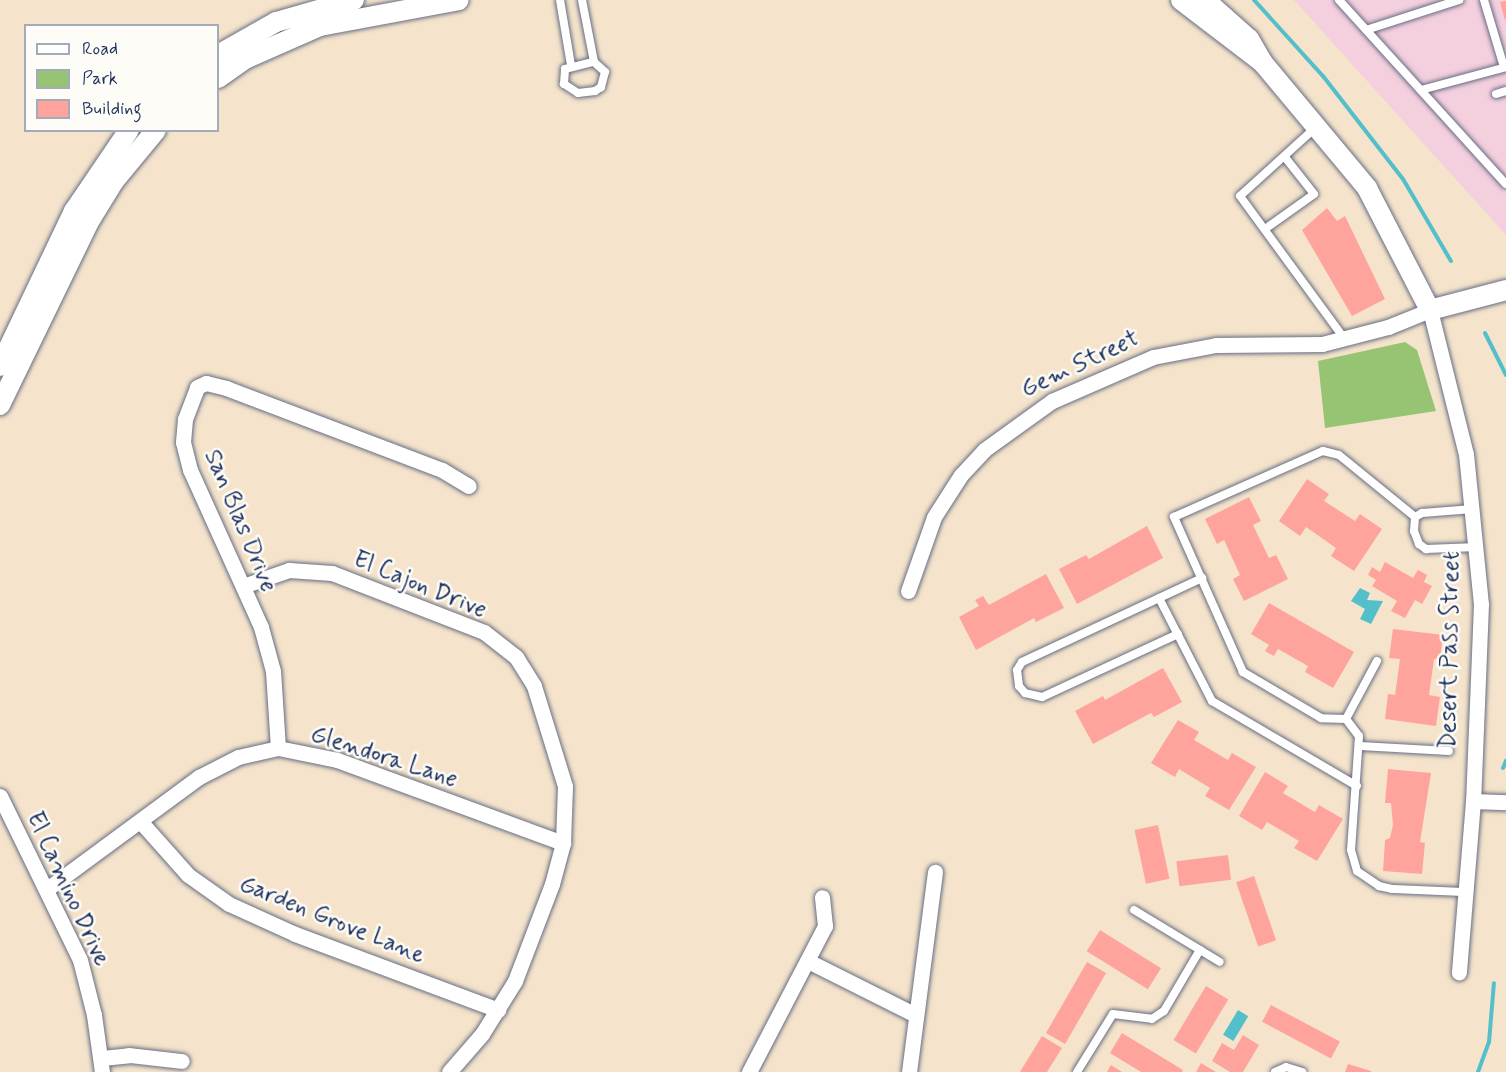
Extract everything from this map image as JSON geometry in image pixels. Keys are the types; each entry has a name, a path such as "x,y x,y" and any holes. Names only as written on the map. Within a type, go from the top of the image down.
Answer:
{"street":[{"path":"219,54 276,22 354,0"},
{"path":"219,77 285,40 366,15 459,0"},
{"name":"Desert Pass Street","path":"1181,0 1263,63 1318,125 1368,188 1430,310 1466,454 1477,547 1480,637 1473,801 1459,972"},
{"name":"Desert Pass Street","path":"1205,0 1249,39 1263,63"},
{"path":"276,22 285,40"},
{"path":"0,405 18,350 74,211 128,132"},
{"path":"0,366 18,350 114,181 154,132"},
{"name":"Gem Street","path":"908,591 934,517 961,475 984,450 1052,401 1129,365 1179,351 1345,339 1430,310 1506,290"},
{"name":"San Blas Drive","path":"278,748 273,671 243,586 190,470 183,442 185,419 194,390 201,384 226,388 442,470 468,486"},
{"name":"El Cajon Drive","path":"243,586 289,570 332,573 474,627 499,642 516,657 534,686 560,762 566,805 563,843 527,956 498,1010 449,1072"},
{"name":"Glendora Lane","path":"47,889 224,763 278,748 337,760 563,843"},
{"name":"El Camino Drive","path":"0,796 80,960 102,1065"},
{"path":"1473,801 1506,802"},
{"name":"Garden Grove Lane","path":"140,822 188,875 238,908 295,934 498,1010"},
{"path":"909,1072 935,872"},
{"path":"749,1072 825,926 822,897"},
{"path":"808,961 916,1015"},
{"path":"102,1065 129,1055 182,1061"}],"lane":[{"path":"560,0 571,65"},
{"path":"582,0 594,62 605,72 605,80 590,94 578,93 564,84 562,76 571,65 594,62"},
{"path":"1339,0 1506,184"},
{"path":"1366,30 1459,0"},
{"path":"1421,90 1505,67 1484,0"},
{"path":"1496,94 1506,91"},
{"path":"1318,125 1240,196 1345,339"},
{"path":"1265,230 1314,194 1284,156"},
{"path":"1346,719 1321,718 1243,672 1174,517 1323,451 1340,455 1415,517"},
{"path":"1415,517 1422,513 1474,509"},
{"path":"1415,517 1414,531 1419,544 1426,549 1477,547"},
{"path":"1178,634 1042,697 1033,697 1019,686 1017,670 1022,662 1202,578"},
{"path":"1159,598 1212,701 1356,786"},
{"path":"1346,719 1377,661"},
{"path":"1346,719 1359,736 1360,746 1351,850 1357,871 1379,886 1392,889 1465,892"},
{"path":"1360,746 1449,751"},
{"path":"1134,910 1220,962"},
{"path":"1077,1072 1113,1014 1152,1019 1164,1011 1200,950"},
{"path":"1275,1072 1286,1067 1302,1072"}],"shaded area":[{"path":"1294,0 1506,0 1506,235"}],"green space":[{"path":"1405,342 1417,350 1436,411 1325,428 1318,361"}],"water":[{"path":"1360,588 1370,593 1367,600 1383,601 1371,624 1360,619 1365,609 1351,601"},
{"path":"1238,1010 1248,1016 1233,1041 1223,1035"}],"building":[{"path":"1506,1 1506,20 1505,20 1500,2"},
{"path":"1327,208 1337,221 1345,216 1385,299 1352,316 1302,230"},
{"path":"1307,479 1329,494 1324,501 1355,521 1360,514 1382,529 1354,571 1331,556 1336,548 1306,527 1300,536 1279,521"},
{"path":"1249,497 1261,521 1253,525 1269,558 1276,555 1288,579 1244,601 1233,579 1240,575 1224,540 1217,544 1205,519"},
{"path":"1147,526 1163,558 1077,604 1059,569 1086,555 1089,559"},
{"path":"1385,562 1413,578 1418,570 1427,575 1424,582 1432,586 1422,604 1415,600 1405,618 1391,611 1397,601 1372,586 1376,580 1368,575 1372,567 1380,572"},
{"path":"1046,574 1064,608 1036,622 1034,618 976,650 959,617 979,606 975,600 983,596 989,605"},
{"path":"1269,603 1354,652 1333,688 1305,672 1308,666 1278,649 1274,656 1265,651 1269,645 1251,634"},
{"path":"1393,629 1443,635 1440,659 1434,659 1429,695 1440,697 1436,726 1385,719 1388,694 1395,695 1400,659 1389,658"},
{"path":"1163,668 1182,702 1154,717 1151,713 1093,744 1075,711 1103,696 1105,700"},
{"path":"1178,720 1199,732 1194,740 1228,760 1232,753 1256,767 1229,810 1205,796 1210,788 1179,769 1175,777 1151,763"},
{"path":"1388,769 1431,773 1420,842 1425,843 1422,874 1383,871 1385,840 1390,838 1393,825 1391,803 1385,803"},
{"path":"1265,772 1288,786 1283,793 1315,812 1319,805 1343,819 1317,861 1294,848 1299,841 1267,822 1262,830 1239,816"},
{"path":"1158,825 1169,879 1146,884 1135,830"},
{"path":"1228,855 1231,880 1179,886 1176,861"},
{"path":"1254,876 1276,940 1258,946 1236,882"},
{"path":"1100,930 1161,968 1148,989 1087,951"},
{"path":"1087,962 1106,973 1065,1044 1046,1033"},
{"path":"1206,986 1228,999 1196,1053 1174,1040"},
{"path":"1271,1005 1340,1042 1331,1058 1262,1022"},
{"path":"1122,1033 1183,1070 1182,1072 1141,1072 1110,1053"},
{"path":"1243,1035 1259,1045 1243,1072 1230,1072 1212,1061 1222,1043 1234,1050"},
{"path":"1042,1036 1062,1048 1047,1072 1020,1072"},
{"path":"1201,1063 1216,1072 1196,1072"},
{"path":"1348,1064 1371,1071 1371,1072 1345,1072"},
{"path":"1111,1065 1122,1072 1107,1072"}],"waterway":[{"path":"1254,0 1323,76 1403,179 1451,261"},
{"path":"1485,333 1506,375"},
{"path":"1503,768 1506,761"},
{"path":"1478,1072 1489,1042 1494,983"}]}
